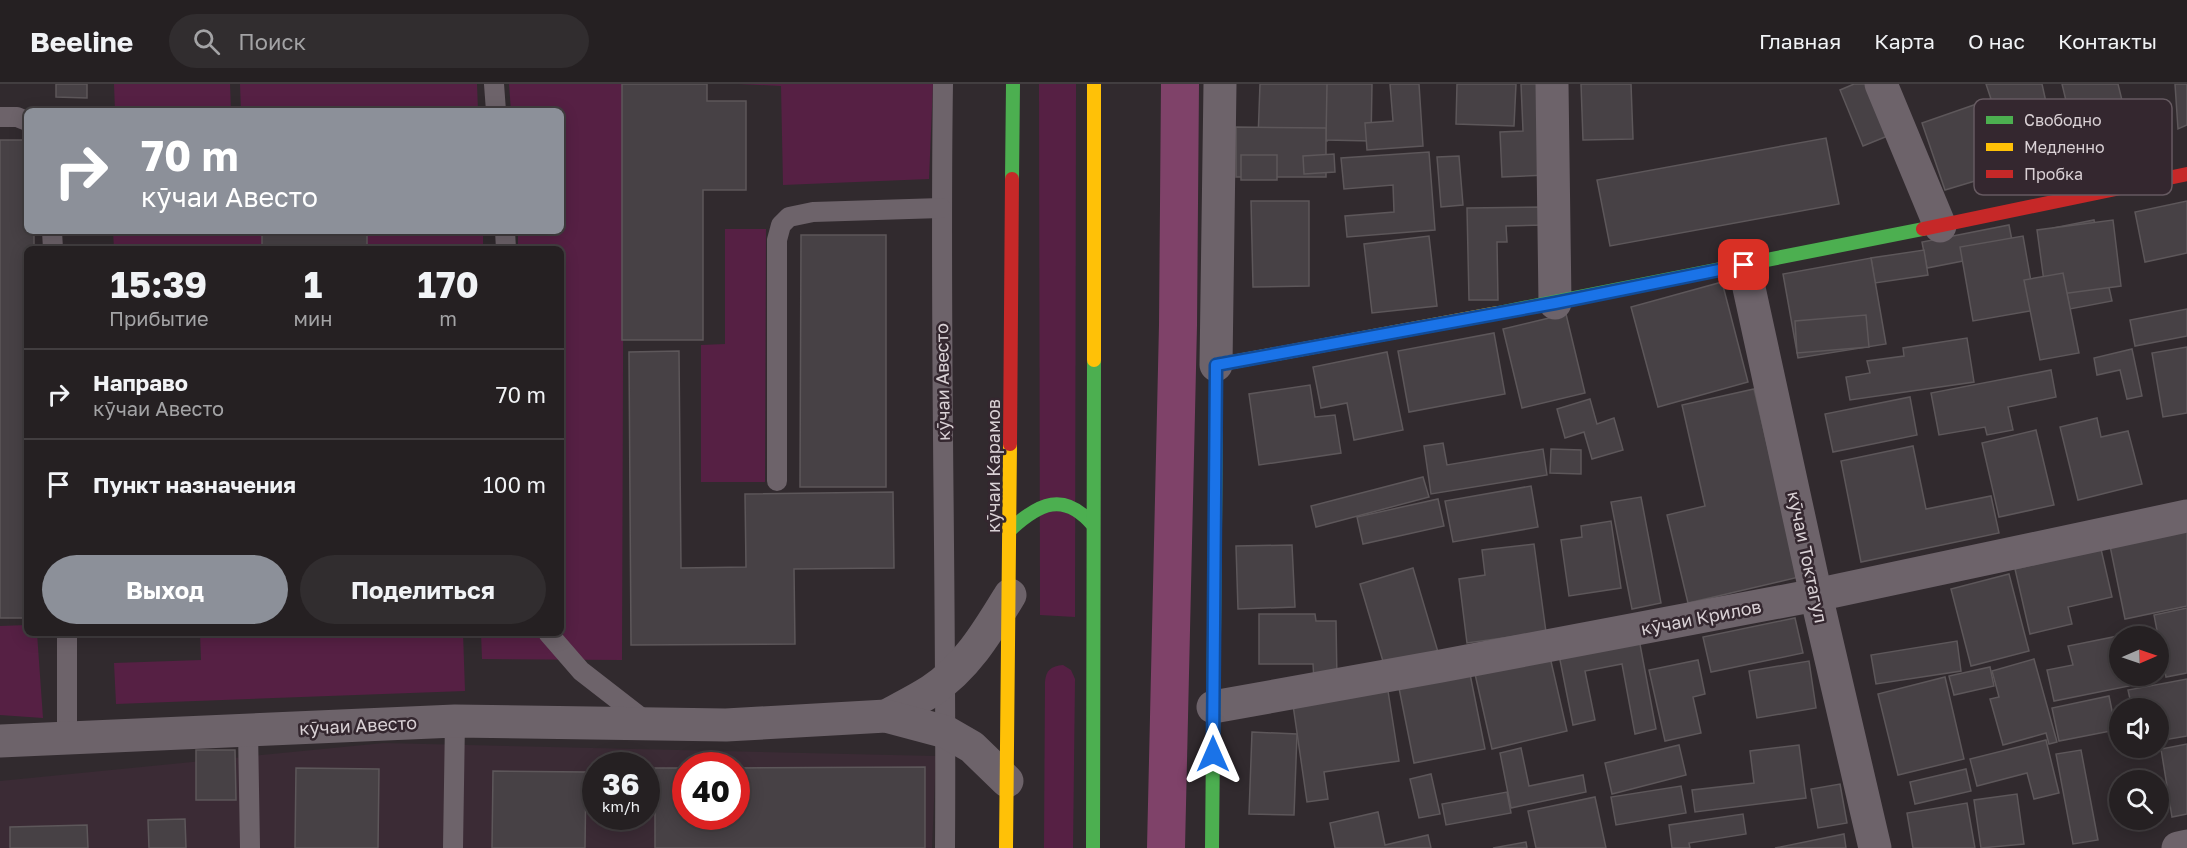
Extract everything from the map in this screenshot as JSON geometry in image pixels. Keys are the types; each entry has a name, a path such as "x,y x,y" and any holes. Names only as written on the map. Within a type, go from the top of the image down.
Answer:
{"main road":[{"name":"кӯчаи Карамов","path":"1006,848 1013,84"},
{"path":"1093,848 1094,84"},
{"path":"2172,177 2187,174"},
{"path":"1212,848 1216,365 1555,303 2087,195"},
{"path":"1010,530 1030,512 1047,505 1063,505 1079,511 1093,525"}],"street":[{"path":"1216,365 1220,84"},
{"path":"1552,84 1555,303"},
{"path":"1881,84 1940,226"},
{"name":"кӯчаи Токтагул","path":"1744,265 1816,595 1875,848"},
{"name":"кӯчаи Крилов","path":"1213,707 1816,595 2187,516"},
{"name":"кӯчаи Авесто","path":"886,716 931,691 964,663 987,633 1010,595"},
{"name":"кӯчаи Авесто","path":"0,741 454,721 726,724 886,716 946,732 972,747 1007,782"},
{"path":"2178,848 2187,846"}],"lane":[{"path":"494,84 496,108"},
{"name":"кӯчаи Авесто","path":"943,84 941,208 945,848"},
{"path":"0,117 17,117 24,120"},
{"path":"777,482 777,240 781,225 789,218 813,212 941,208"},
{"path":"67,636 67,737"},
{"path":"551,636 581,671 648,723"},
{"path":"453,848 454,721"},
{"path":"248,730 250,848"}],"shaded area":[{"path":"114,84 230,84 231,108 115,108"},
{"path":"240,84 477,84 478,108 241,108"},
{"path":"509,84 624,84 622,660 482,659 481,636 564,636 564,246 518,246 518,234 564,234 564,108 511,108"},
{"path":"738,84 933,84 929,179 783,185 781,86"},
{"path":"1039,84 1076,84 1075,617 1040,615"},
{"path":"725,229 766,229 765,482 701,482 701,345 725,344"},
{"path":"113,234 483,234 483,246 114,246"},
{"path":"24,625 24,636 37,636 43,718 0,715 0,626"},
{"path":"200,636 463,636 465,691 116,704 114,663 201,660"},
{"path":"1063,665 1071,670 1075,679 1073,848 1044,848 1045,682 1050,669"},
{"path":"384,743 936,756 932,848 0,848 0,781"}],"building":[{"path":"56,84 87,84 87,98 56,97"},
{"path":"622,84 707,84 707,101 746,101 746,190 703,190 703,340 622,340"},
{"path":"1260,84 1329,84 1327,141 1258,139"},
{"path":"1327,84 1372,84 1371,141 1326,140"},
{"path":"1390,84 1419,84 1423,146 1367,150 1365,123 1393,121"},
{"path":"1457,84 1516,84 1514,126 1456,124"},
{"path":"1521,84 1544,84 1548,175 1502,177 1500,132 1523,131"},
{"path":"1581,84 1631,84 1633,139 1583,140"},
{"path":"1854,84 1868,84 1890,135 1863,146 1840,90"},
{"path":"1986,84 2042,84 2045,99 1991,99"},
{"path":"2062,84 2118,84 2122,99 2066,99"},
{"path":"2175,84 2187,84 2187,125 2178,129"},
{"path":"1974,105 1974,181 1945,190 1922,123"},
{"path":"1236,127 1326,128 1326,177 1236,177"},
{"path":"1826,138 1839,204 1610,246 1597,180"},
{"path":"0,140 24,140 24,234 34,234 34,246 24,246 24,618 0,618"},
{"path":"1429,152 1435,230 1347,237 1345,216 1394,212 1393,185 1344,189 1341,158"},
{"path":"1334,154 1335,172 1304,174 1303,156"},
{"path":"1241,155 1277,155 1277,180 1241,180"},
{"path":"1459,156 1463,205 1441,207 1437,157"},
{"path":"1251,201 1309,201 1309,286 1253,287"},
{"path":"2187,201 2187,253 2145,262 2135,212"},
{"path":"1544,207 1544,225 1506,226 1507,242 1497,242 1498,300 1469,300 1467,208"},
{"path":"2094,220 2112,301 2070,309 2053,228"},
{"path":"2113,220 2121,286 2046,296 2037,230"},
{"path":"2009,225 2014,251 1927,268 1922,242"},
{"path":"262,234 367,234 367,246 262,246"},
{"path":"801,235 886,235 886,487 800,487"},
{"path":"1429,236 1437,306 1372,313 1364,244"},
{"path":"2023,236 2036,310 1973,321 1960,247"},
{"path":"1924,250 1928,275 1875,283 1871,258"},
{"path":"1871,258 1886,344 1798,358 1783,274"},
{"path":"2063,273 2079,353 2040,360 2024,280"},
{"path":"1722,282 1748,382 1658,407 1631,307"},
{"path":"2187,309 2187,336 2135,346 2130,320"},
{"path":"1566,314 1585,393 1522,408 1503,329"},
{"path":"1866,315 1869,347 1797,353 1795,321"},
{"path":"1494,333 1505,394 1409,412 1398,351"},
{"path":"1967,338 1974,382 1850,400 1846,377 1870,373 1867,361 1904,356 1903,348"},
{"path":"2187,347 2187,413 2163,417 2152,353"},
{"path":"2132,349 2142,396 2127,399 2120,370 2097,375 2094,358"},
{"path":"679,351 681,568 746,567 745,494 893,492 894,568 794,569 795,644 631,645 629,352"},
{"path":"1387,352 1403,430 1354,440 1347,403 1321,408 1313,367"},
{"path":"2051,370 2056,397 2008,407 2013,430 1987,435 1985,427 1939,435 1931,393"},
{"path":"1310,385 1315,417 1335,415 1341,453 1259,465 1249,394"},
{"path":"1754,389 1799,577 1688,603 1667,515 1705,506 1682,405"},
{"path":"1910,397 1917,435 1833,452 1825,414"},
{"path":"1590,399 1597,424 1614,418 1623,450 1592,459 1584,432 1565,438 1557,409"},
{"path":"2097,418 2101,437 2128,431 2142,484 2078,500 2060,427"},
{"path":"2036,430 2054,505 1999,517 1982,443"},
{"path":"1443,443 1447,465 1543,449 1547,475 1431,494 1424,446"},
{"path":"1913,446 1926,509 1991,496 1999,533 1861,562 1841,461"},
{"path":"1551,449 1581,450 1581,474 1550,473"},
{"path":"1423,477 1429,497 1316,527 1311,506"},
{"path":"1531,486 1538,527 1453,542 1445,501"},
{"path":"1641,497 1661,603 1632,609 1611,502"},
{"path":"1438,499 1444,526 1363,544 1357,517"},
{"path":"1611,521 1621,588 1569,596 1561,540 1582,537 1581,526"},
{"path":"2187,524 2187,606 2125,619 2109,541"},
{"path":"1534,544 1546,632 1467,643 1459,579 1485,575 1482,550"},
{"path":"1292,545 1295,607 1238,609 1236,546"},
{"path":"2101,549 2112,597 2068,607 2072,624 2030,634 2015,569"},
{"path":"1413,568 1438,652 1385,668 1360,584"},
{"path":"2009,574 2029,651 1971,666 1951,589"},
{"path":"2187,608 2187,673 2169,676 2169,626 2156,626 2154,615"},
{"path":"1259,614 1315,614 1316,621 1336,621 1337,680 1314,680 1313,664 1259,664"},
{"path":"1795,618 1803,653 1711,672 1703,637"},
{"path":"2109,638 2109,686 2129,686 2054,701 2047,670 2073,665 2068,646"},
{"path":"1639,639 1656,729 1635,734 1622,664 1585,671 1595,720 1573,725 1559,655"},
{"path":"1957,641 1961,671 1876,684 1871,655"},
{"path":"1550,657 1567,731 1492,749 1475,674"},
{"path":"2034,659 2057,742 2049,744 2046,733 2003,745 1990,699 1999,697 1992,671"},
{"path":"1698,660 1705,694 1693,697 1701,733 1665,741 1649,670"},
{"path":"1809,661 1816,708 1757,718 1749,671"},
{"path":"1990,667 1994,686 1954,695 1949,676"},
{"path":"1470,674 1485,749 1414,763 1399,688"},
{"path":"1945,677 1964,759 1898,775 1878,694"},
{"path":"2187,679 2187,736 2169,739 2169,698 2130,698 2128,690 2149,686 2169,686 2169,682"},
{"path":"1388,691 1399,761 1324,772 1328,799 1307,802 1293,705"},
{"path":"2109,696 2109,731 2059,741 2052,708"},
{"path":"1252,732 1297,734 1294,815 1249,814"},
{"path":"2046,740 2059,793 2034,799 2027,773 1977,786 1970,759"},
{"path":"2187,744 2187,814 2172,817 2169,798 2169,770 2164,770 2162,758 2169,758 2169,747"},
{"path":"1679,745 1686,775 1612,794 1605,763"},
{"path":"1799,745 1806,798 1695,812 1692,790 1754,783 1750,751"},
{"path":"1521,748 1529,786 1583,775 1586,792 1511,808 1500,753"},
{"path":"196,750 235,750 236,800 196,800"},
{"path":"2081,750 2098,840 2073,844 2056,754"},
{"path":"925,767 925,848 655,848 655,830 660,830 660,768 672,768 672,830 750,830 750,768"},
{"path":"296,768 379,769 378,848 295,848"},
{"path":"1966,769 1971,791 1915,804 1910,782"},
{"path":"493,771 582,772 582,830 585,830 585,848 492,848"},
{"path":"1431,774 1440,814 1419,818 1410,779"},
{"path":"1840,784 1847,823 1818,828 1811,789"},
{"path":"1681,786 1686,813 1616,825 1611,797"},
{"path":"1507,792 1511,813 1446,825 1442,804"},
{"path":"2017,794 2024,844 1981,848 1974,800"},
{"path":"1595,797 1606,848 1536,848 1528,811"},
{"path":"1967,803 1975,848 1913,848 1907,813"},
{"path":"1378,812 1385,845 1428,835 1431,848 1335,848 1330,823"},
{"path":"1743,814 1746,834 1689,843 1690,848 1672,848 1669,825"},
{"path":"185,819 186,848 149,848 148,820"},
{"path":"87,825 88,848 10,848 10,827"},
{"path":"1844,834 1846,848 1775,848"},
{"path":"1526,842 1527,848 1493,848"}],"waterway":[{"path":"1166,848 1178,325 1180,84"}],"traffic: fast":[{"path":"1012,179 1013,84"},
{"path":"1498,313 1923,229"},
{"path":"1093,848 1094,360"},
{"path":"1212,848 1216,422"},
{"path":"1010,530 1031,513 1052,505 1072,508 1093,525"}],"traffic: slow":[{"path":"1094,84 1094,360"},
{"path":"1216,422 1216,365 1498,313"},
{"path":"1006,848 1010,444"}],"traffic: jam":[{"path":"2172,177 2187,174"},
{"path":"1010,444 1012,179"},
{"path":"1923,229 2086,195"}],"route":[{"path":"1213,754 1216,365 1555,303 1744,265"}]}
